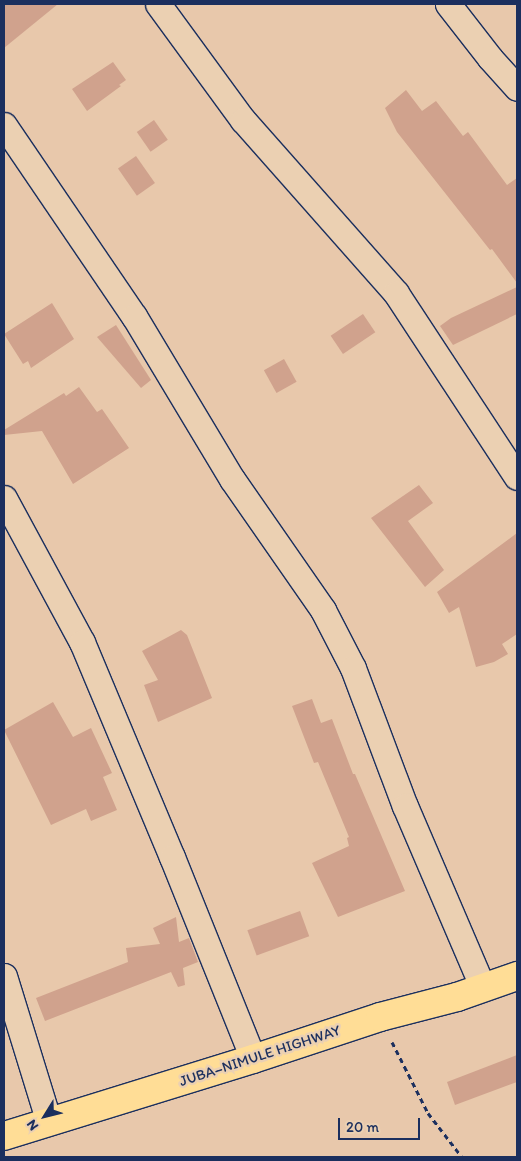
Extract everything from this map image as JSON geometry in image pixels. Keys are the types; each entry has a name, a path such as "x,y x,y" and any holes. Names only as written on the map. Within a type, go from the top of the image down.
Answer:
{"main road":[{"name":"JUBA–NIMULE HIGHWAY","path":"4,1136 253,1059 380,1017 483,988 517,976"}],"street":[{"path":"158,4 244,120 396,293 517,477"},
{"path":"448,4 490,58 517,88"},
{"path":"4,126 134,316 232,479 323,610 353,668 405,806 483,988"},
{"path":"4,498 82,642 176,866 253,1059"},
{"path":"4,976 49,1122"}],"path":[{"path":"380,1017 428,1114 462,1157"}],"building":[{"path":"4,4 58,4 4,48"},
{"path":"113,62 126,80 119,85 121,86 87,111 72,89"},
{"path":"406,90 422,111 436,101 463,136 468,132 507,185 517,178 517,283 492,249 490,250 397,132 385,108"},
{"path":"154,120 168,140 151,152 137,132"},
{"path":"136,156 155,183 137,196 118,169"},
{"path":"517,287 517,314 453,345 440,326 451,318"},
{"path":"52,303 74,339 31,368 28,361 23,364 4,334"},
{"path":"363,314 375,332 343,354 331,336"},
{"path":"116,325 151,380 141,388 97,337"},
{"path":"284,359 297,382 276,393 264,370"},
{"path":"79,387 97,412 102,409 129,448 73,484 42,431 4,435 4,430 64,393 66,396"},
{"path":"419,485 433,503 408,521 444,570 425,587 371,518"},
{"path":"517,533 517,634 502,644 508,654 494,662 476,667 459,607 449,613 437,592"},
{"path":"181,630 187,635 212,698 158,722 144,685 158,680 142,651"},
{"path":"312,699 321,723 332,719 353,774 355,774 405,891 338,917 312,863 349,846 347,838 349,837 318,762 314,763 292,706"},
{"path":"53,702 73,737 91,728 112,773 103,777 117,810 91,821 86,809 51,825 4,730"},
{"path":"300,911 309,936 257,956 247,930"},
{"path":"176,917 179,942 189,938 198,962 183,968 185,985 178,987 171,972 45,1021 36,998 128,962 126,948 160,944 153,928"},
{"path":"517,1055 517,1082 455,1105 447,1082"}]}
